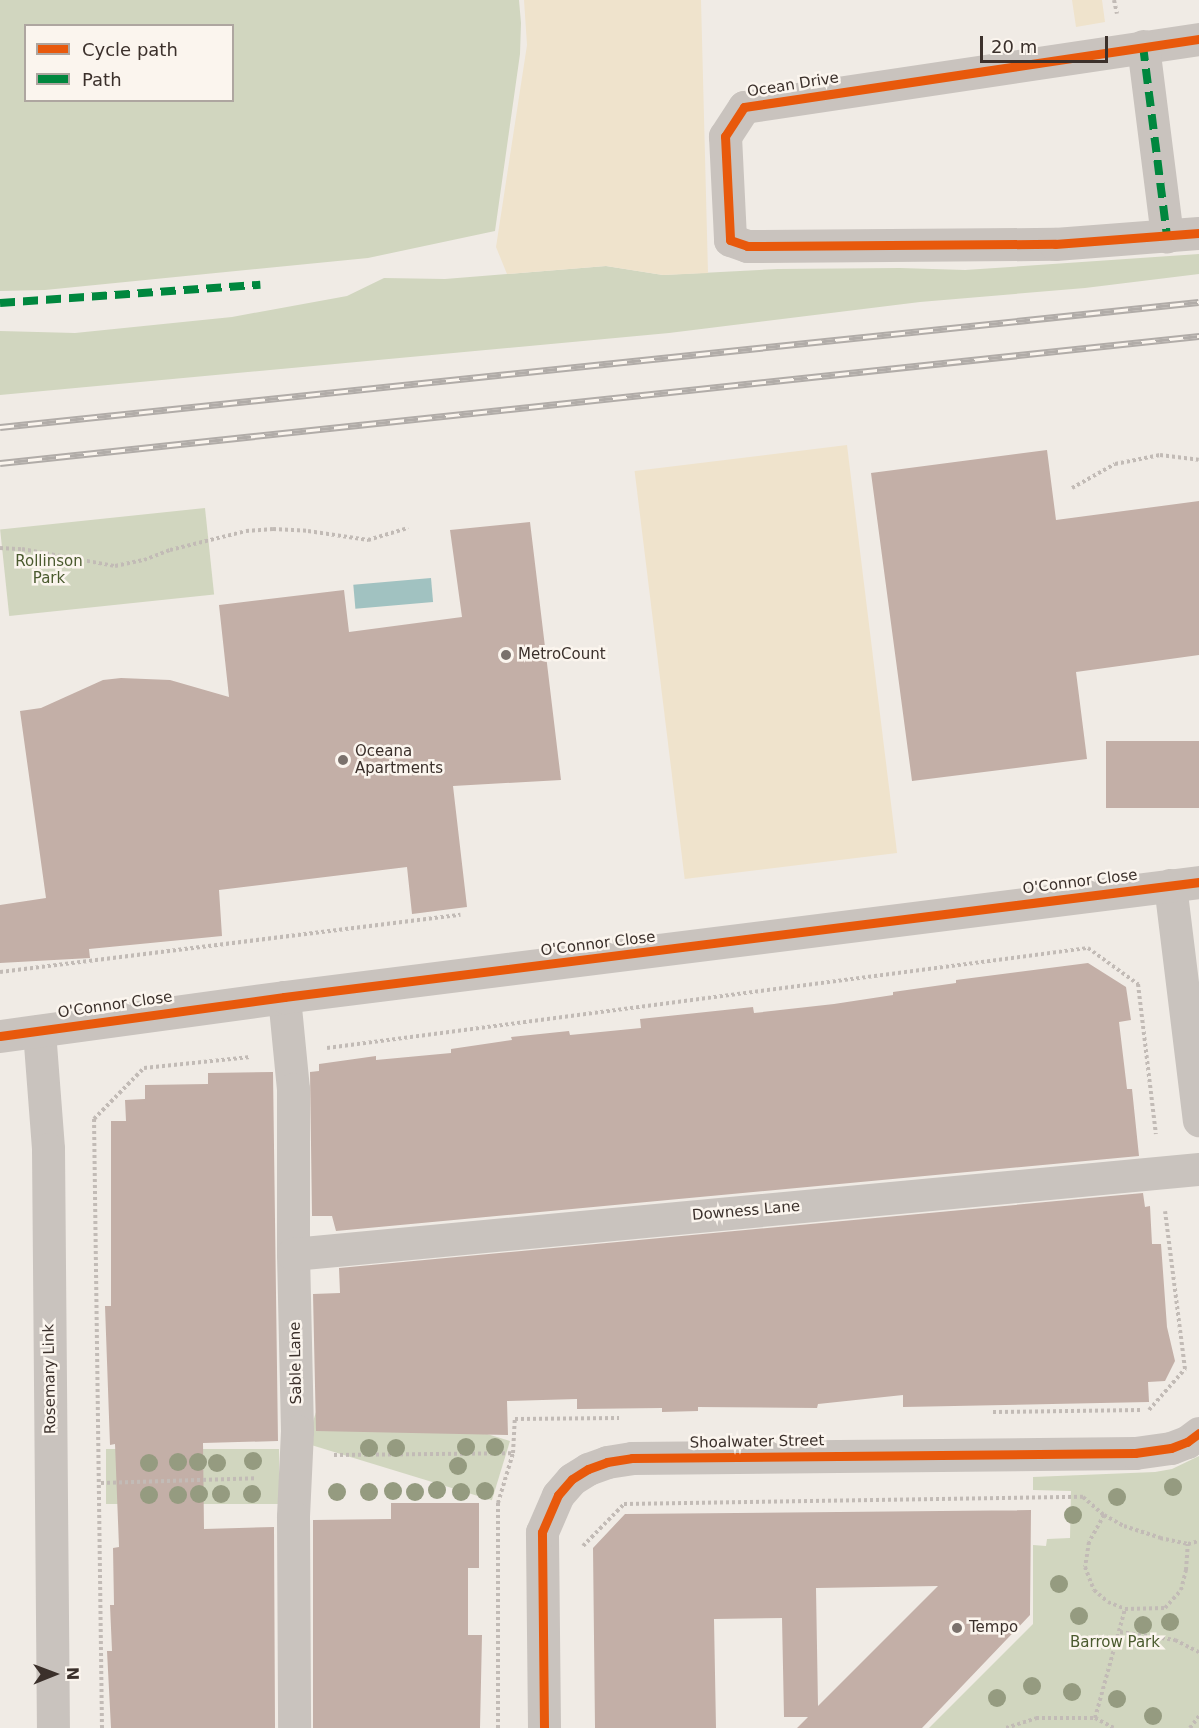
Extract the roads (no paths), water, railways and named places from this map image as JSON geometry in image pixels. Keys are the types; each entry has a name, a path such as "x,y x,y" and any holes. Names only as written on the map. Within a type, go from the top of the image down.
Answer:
{"street":[{"name":"Ocean Drive","path":"1143,46 1183,234 1055,244 747,246 730,240 725,136 744,107 1143,46 1199,39"},
{"name":"O'Connor Close","path":"0,1036 284,997 1184,884"},
{"path":"1184,884 1199,1120"},
{"name":"Sable Lane","path":"284,997 293,1089 293,1254 297,1431 293,1517 294,1728"},
{"name":"Rosemary Link","path":"39,1031 48,1149 53,1728"},
{"name":"Downess Lane","path":"293,1254 1199,1169"},
{"name":"Shoalwater Street","path":"544,1728 542,1532 558,1495 572,1479 588,1469 632,1458 1135,1453 1171,1448 1187,1442 1199,1433"}],"water":[{"path":"431,578 433,602 355,609 353,585"}],"railway":[{"path":"0,427 1199,302"},
{"path":"0,463 1199,336"}],"place":[{"name":"MetroCount","path":"506,655"},
{"name":"Oceana Apartments","path":"343,760"},
{"name":"Tempo","path":"957,1628"}],"park label":[{"name":"Rollinson Park","path":"49,570"},
{"name":"Barrow Park","path":"1115,1643"}]}
